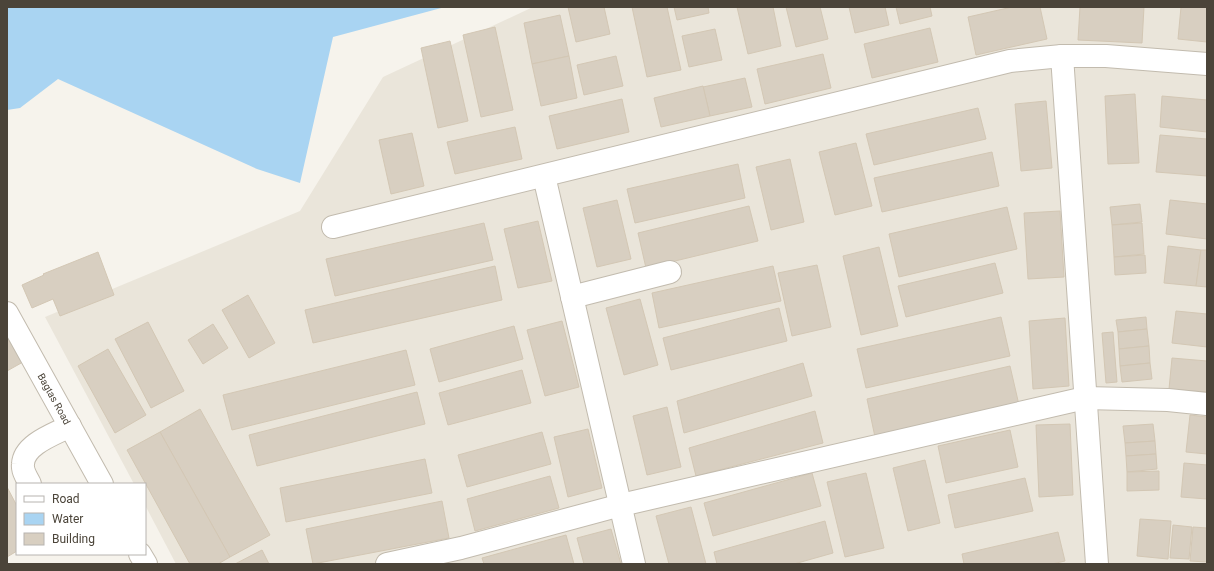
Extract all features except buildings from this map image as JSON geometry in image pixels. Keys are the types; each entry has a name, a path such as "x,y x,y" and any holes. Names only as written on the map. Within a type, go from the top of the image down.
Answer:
{"street":[{"path":"1062,56 1097,564"},
{"path":"333,227 1010,61 1062,56 1106,56 1207,64"},
{"path":"544,176 634,564"},
{"path":"572,297 670,272"},
{"name":"Bagtas Road","path":"7,313 101,483"},
{"path":"387,564 460,548 621,505 1085,398 1168,400 1207,404"},
{"path":"30,483 22,464 25,455 35,444 70,426"},
{"path":"141,555 146,564"}],"shaded area":[{"path":"533,7 1207,7 1207,564 176,564 146,507 146,483 133,483 45,317 300,211 383,77"}],"water":[{"path":"7,7 445,7 333,37 300,183 257,169 58,79 20,108 7,110"}]}
